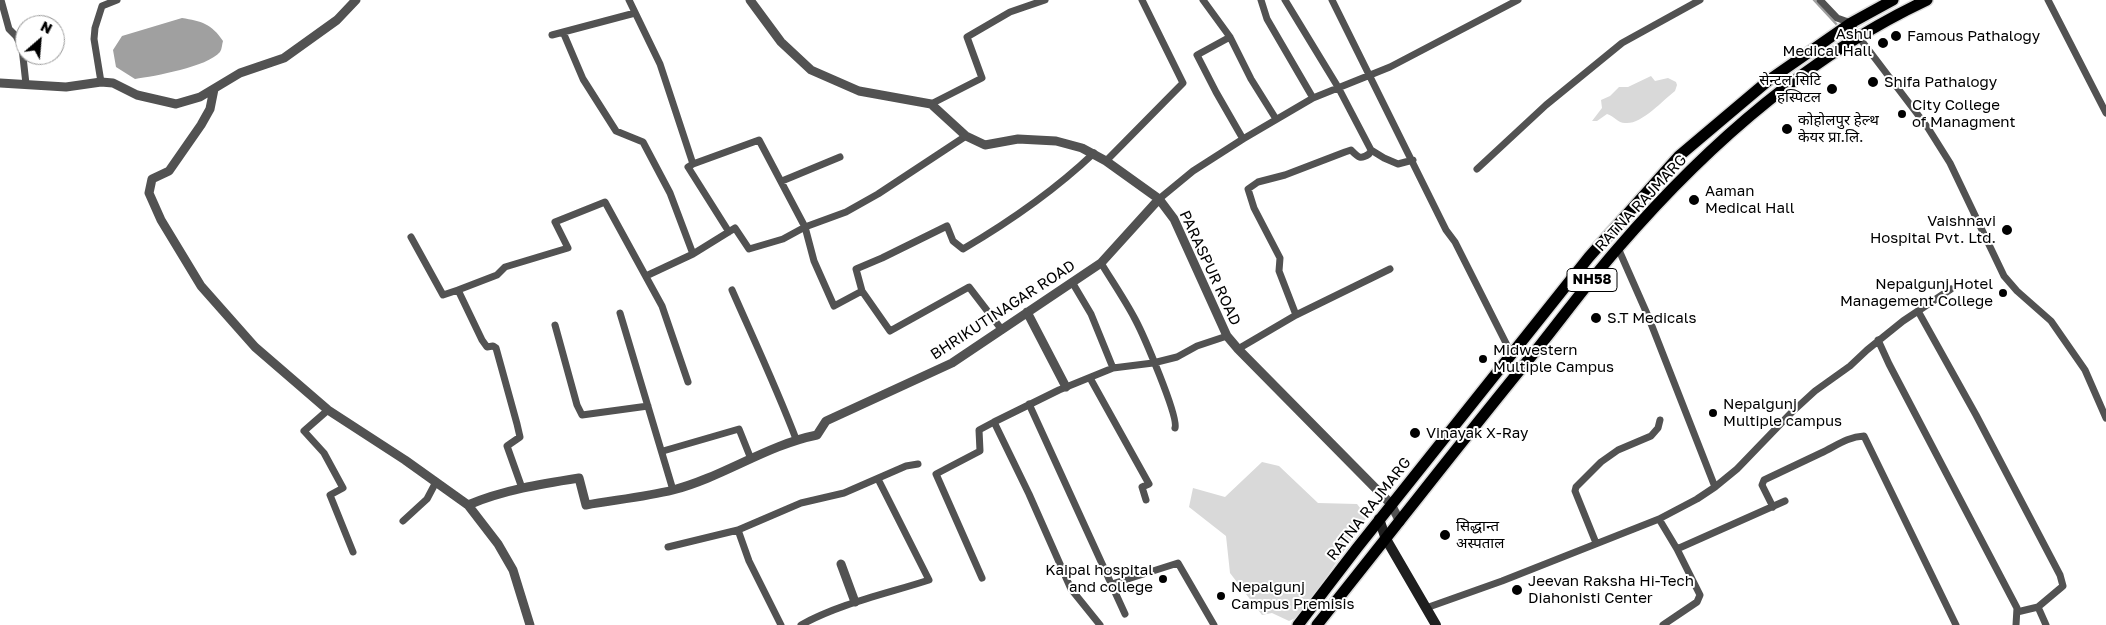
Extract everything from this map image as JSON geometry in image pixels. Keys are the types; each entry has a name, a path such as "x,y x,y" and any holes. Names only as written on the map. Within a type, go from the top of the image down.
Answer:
{"highway":[{"name":"RATNA RAJMARG","path":"1298,625 1391,504 1589,257 1679,156 1769,80 1851,23 1893,0"},
{"name":"RATNA RAJMARG","path":"1317,625 1618,248 1690,171 1728,134 1772,96 1858,36 1927,0"}],"main road":[{"path":"1379,520 1386,539 1436,625"}],"street":[{"path":"1,0 9,29 16,36 22,48 26,84"},
{"path":"101,82 94,39 95,28 100,3 116,0"},
{"path":"0,83 66,87 101,82 113,83 137,95 176,104 200,97 240,74 284,58 337,20 356,0"},
{"path":"629,0 660,64 693,164"},
{"path":"750,0 781,42 811,70 860,91 931,104 982,78 967,37 1010,12 1045,0"},
{"path":"1106,161 1182,82 1142,0"},
{"path":"1203,0 1230,37 1251,79 1276,119"},
{"path":"1261,0 1267,19 1313,98"},
{"path":"1285,0 1338,87 1371,150 1398,164 1413,160"},
{"path":"1332,0 1413,160 1446,230 1455,242 1512,355"},
{"path":"1159,199 1193,171 1313,98 1390,67 1518,0"},
{"path":"1477,169 1553,99 1622,43 1700,0"},
{"path":"1820,0 1837,18 1851,23 1858,36 1928,128 1950,163 2004,276 2017,291 2051,321 2085,370 2106,418"},
{"path":"2048,0 2106,113"},
{"path":"552,35 635,13"},
{"path":"563,32 583,79 616,131 642,142 670,193 693,254"},
{"path":"1230,37 1197,55 1243,139"},
{"path":"214,89 210,109 201,125 169,171 152,179 149,193 161,220 201,286 255,347 328,410 405,460 468,505 498,544 513,570 530,625"},
{"name":"PARASPUR ROAD","path":"931,104 966,136 985,145 1018,139 1056,141 1094,153 1159,199 1174,219 1227,336 1238,350 1391,504 1400,522"},
{"path":"646,276 693,254 735,228 749,249 783,239 805,226 846,212 878,194 966,136"},
{"path":"729,232 688,167 759,140 805,226 814,260 834,306 862,291"},
{"path":"1296,315 1278,271 1280,258 1254,208 1248,189 1258,182 1285,175 1351,150 1357,157 1361,158 1369,154 1371,150"},
{"path":"1002,330 969,287 890,331 862,291 856,269 946,226 953,241 963,249 1060,184 1094,153"},
{"path":"782,180 840,157"},
{"name":"BHRIKUTINAGAR ROAD","path":"468,505 488,497 522,488 579,478 586,505 674,490 796,439 817,435 826,421 952,363 1101,262 1159,199"},
{"path":"411,237 443,295 497,275 505,267 568,248 555,222 605,202 662,306 688,382"},
{"path":"1618,248 1648,316 1715,487"},
{"path":"1101,262 1136,320 1172,407 1176,423 1175,428"},
{"path":"1238,350 1296,315 1390,269"},
{"path":"1072,282 1091,314 1114,368"},
{"path":"458,290 482,340 487,347 493,346 496,348 520,437 507,446 522,488"},
{"path":"732,290 768,374 779,394 796,439"},
{"path":"1426,608 1502,581 1659,519 1697,499 1737,469 1809,396 1850,366 1878,340 1951,290"},
{"path":"1918,311 1976,415 2060,575 2063,586 2038,607 2018,612"},
{"path":"1027,312 1066,387"},
{"path":"620,313 674,490"},
{"path":"555,324 577,405 582,415 648,406"},
{"path":"982,578 936,474 980,451 979,430 1066,387 1114,368 1154,363 1177,357 1197,346 1227,336"},
{"path":"1878,340 1999,570 2017,608 2016,625"},
{"path":"1090,378 1116,421 1149,484 1142,487 1146,500"},
{"path":"1029,404 1125,614"},
{"path":"328,410 304,431 324,453 343,488 330,496 353,552"},
{"path":"1596,543 1575,490 1576,487 1618,450 1651,436 1658,428 1660,420"},
{"path":"994,422 1030,494 1071,589 1100,625"},
{"path":"663,451 738,430 751,459"},
{"path":"1773,507 1762,485 1764,480 1855,436 1864,436 1956,625"},
{"path":"668,548 738,530 801,503 844,493 906,466 918,464"},
{"path":"801,625 818,616 855,602 929,580 878,479"},
{"path":"403,520 427,498 436,482"},
{"path":"1677,549 1785,501"},
{"path":"1659,519 1677,549 1700,595 1697,602 1663,625"},
{"path":"738,530 748,561 781,625"},
{"path":"1112,584 1178,563 1214,625"},
{"path":"841,564 855,602"},
{"path":"2038,607 2046,625"}],"shaded area":[{"path":"182,18 206,24 215,31 223,41 220,52 204,62 193,66 135,79 116,67 113,50 122,36"},
{"path":"1651,76 1655,81 1668,78 1676,82 1677,85 1675,91 1651,112 1631,123 1623,123 1607,114 1597,121 1592,121 1602,108 1601,100 1610,96 1619,87 1628,87"},
{"path":"1262,462 1279,466 1318,503 1357,504 1367,517 1300,616 1289,621 1272,613 1262,615 1230,573 1226,536 1189,507 1193,488 1225,497"}],"waterway":[{"path":"1814,0 1839,27"}],"place":[{"name":"Famous Pathalogy","path":"1896,36"},
{"name":"Ashu Medical Hall","path":"1883,43"},
{"name":"Shifa Pathalogy","path":"1873,82"},
{"name":"सेन्टल सिटि हस्पिटल","path":"1832,89"},
{"name":"City College of Managment","path":"1902,114"},
{"name":"काेहाेलपुर हेल्थ केयर प्रा.लि.","path":"1787,129"},
{"name":"Aaman Medical Hall","path":"1694,200"},
{"name":"Vaishnavi Hospital Pvt. Ltd.","path":"2007,230"},
{"name":"Nepalgunj Hotel Management College","path":"2003,293"},
{"name":"S.T Medicals","path":"1596,318"},
{"name":"Midwestern Multiple Campus","path":"1483,359"},
{"name":"Nepalgunj Multiple campus","path":"1713,413"},
{"name":"Vinayak X-Ray","path":"1415,433"},
{"name":"सिद्धान्त अस्पताल","path":"1445,535"},
{"name":"Kaipal hospital and college","path":"1163,579"},
{"name":"Jeevan Raksha Hi-Tech Diahonisti Center","path":"1517,590"},
{"name":"Nepalgunj Campus Premisis","path":"1221,596"}]}
